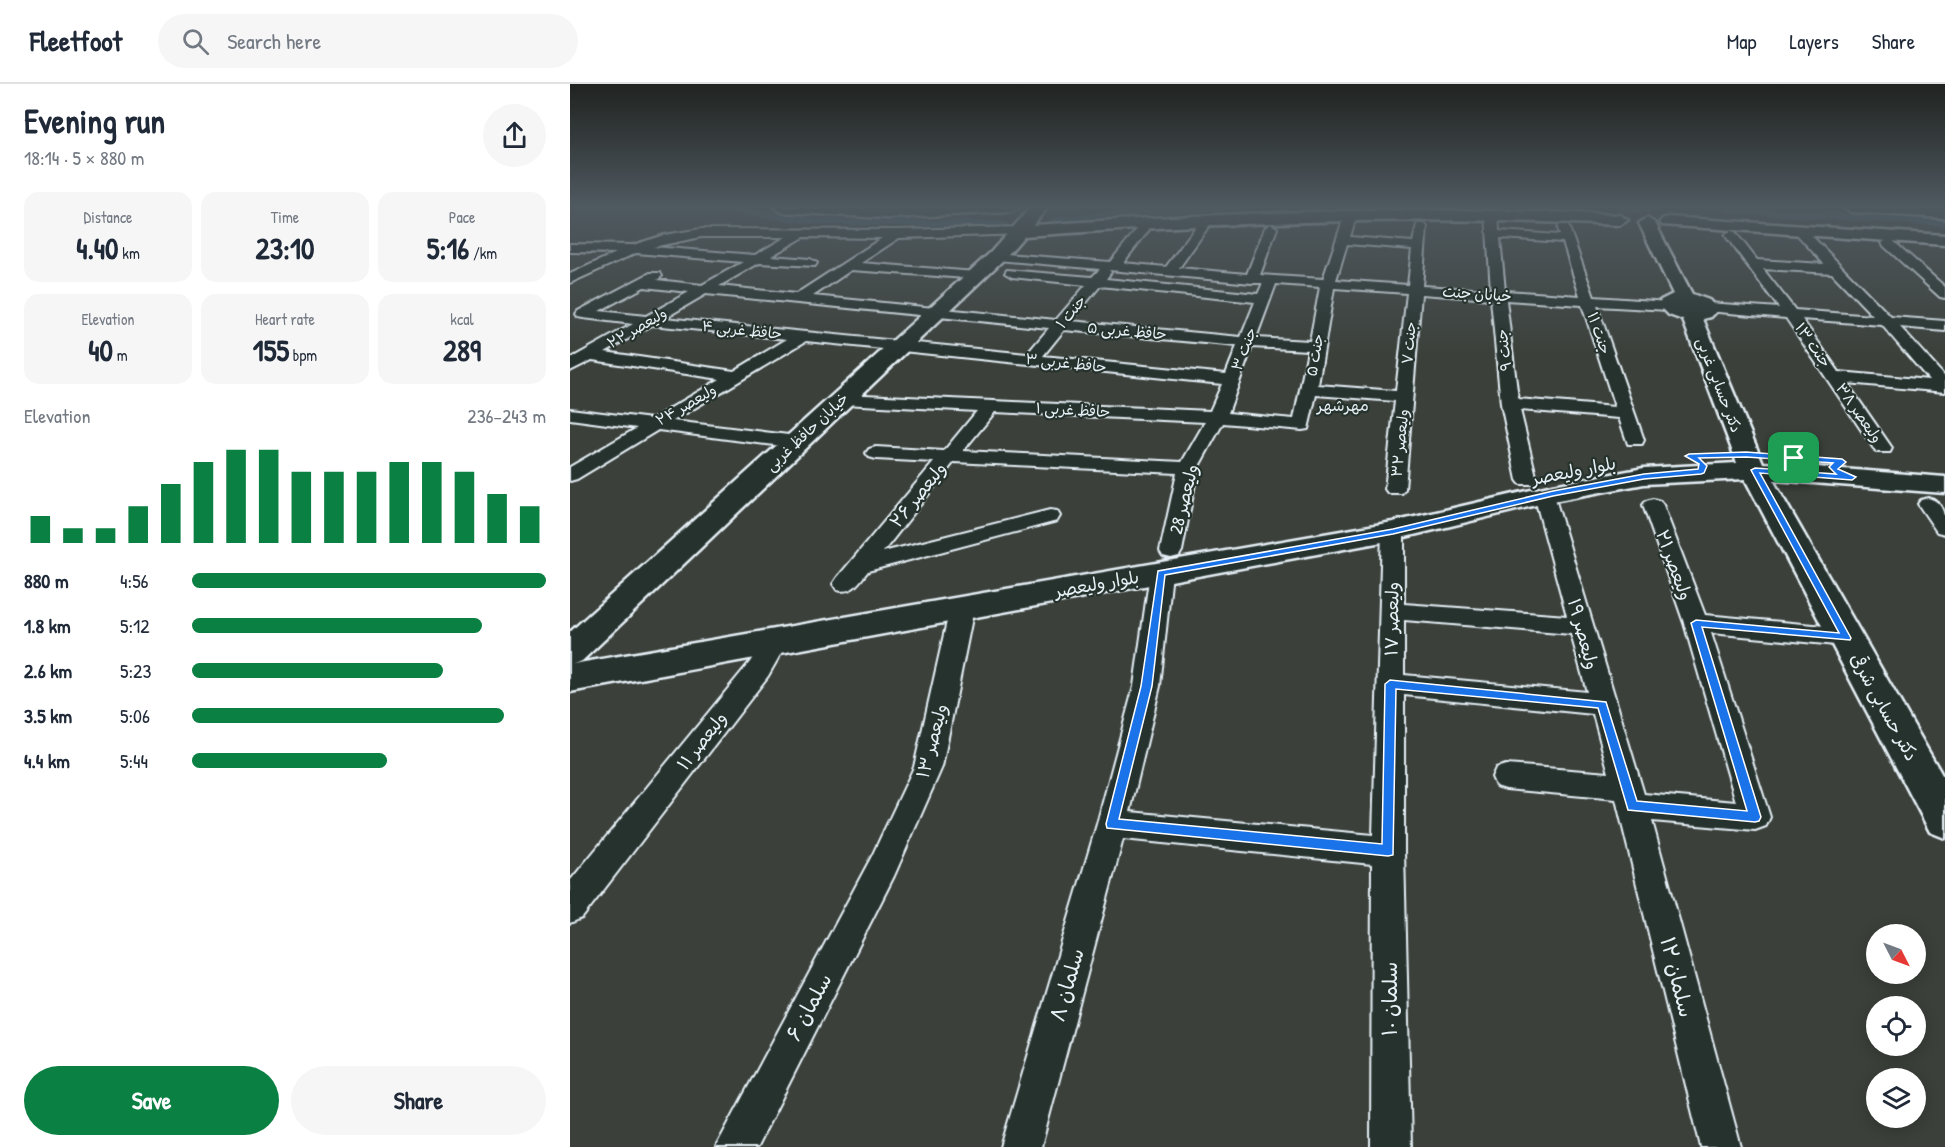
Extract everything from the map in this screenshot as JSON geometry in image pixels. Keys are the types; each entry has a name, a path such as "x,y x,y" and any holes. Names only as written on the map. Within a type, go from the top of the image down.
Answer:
{"main road":[{"name":"خیابان حافظ غربی","path":"570,654 996,257"},
{"name":"دکتر حسابی غربی","path":"1663,257 1688,307 1750,462"},
{"name":"بلوار ولیعصر","path":"570,678 962,608 1379,515 1536,488 1644,476 1695,464 1750,462 1847,469 1945,470"},
{"name":"دکتر حسابی شرقی","path":"1750,462 1846,638 1940,802"},
{"name":"بلوار ولیعصر","path":"1847,469 1936,494"},
{"name":"بلوار ولیعصر","path":"570,654 1166,562 1393,531 1536,488"}],"street":[{"path":"570,279 618,257"},
{"path":"576,318 693,257"},
{"path":"736,257 810,263"},
{"path":"800,298 863,257"},
{"name":"جنت ۱","path":"1032,360 1096,282 1120,257"},
{"path":"1170,271 1180,257"},
{"path":"1252,279 1260,257"},
{"name":"جنت ۵","path":"1302,425 1328,284 1337,257"},
{"name":"جنت ۷","path":"1405,397 1418,257"},
{"name":"جنت ۹","path":"1495,257 1510,404 1536,488"},
{"name":"جنت ۱۱","path":"1573,257 1635,440"},
{"name":"جنت ۱۳","path":"1747,257 1791,314 1834,377"},
{"path":"1826,257 1945,387"},
{"path":"1903,257 1945,294"},
{"name":"ولیعصر ۲۲","path":"570,366 757,258"},
{"path":"1753,264 1838,269"},
{"name":"خیابان جنت","path":"985,267 1112,265 1252,279 1945,326"},
{"path":"849,266 985,267 1096,282 1264,299"},
{"path":"1924,276 1945,277"},
{"name":"جنت ۳","path":"1217,417 1271,280"},
{"name":"حافظ غربی ۵","path":"643,283 1060,325 1317,346"},
{"name":"حافظ غربی ۴","path":"576,318 649,321 900,346"},
{"name":"ولیعصر ۲۴","path":"570,475 804,336"},
{"name":"حافظ غربی ۳","path":"900,346 1232,380"},
{"path":"590,355 737,376"},
{"path":"1834,377 1945,387"},
{"name":"ولیعصر ۳۸","path":"1834,377 1883,448"},
{"path":"1309,389 1405,397"},
{"name":"ولیعصر ۳۲","path":"1395,489 1405,397"},
{"name":"حافظ غربی ۱","path":"843,399 1217,417 1302,425"},
{"path":"1510,404 1624,412"},
{"name":"ولیعصر ۲۶","path":"845,584 990,406"},
{"path":"570,414 797,442"},
{"name":"ولیعصر 28","path":"1112,824 1147,686 1166,562 1188,468 1217,417"},
{"path":"876,453 1188,468"},
{"name":"ولیعصر ۱۹","path":"1536,488 1581,626 1630,797"},
{"path":"1936,494 1945,527"},
{"name":"ولیعصر ۲۱","path":"1630,797 1755,817 1696,623 1653,506"},
{"path":"859,566 1050,516"},
{"name":"ولیعصر ۱۷","path":"1388,851 1393,531"},
{"name":"ولیعصر ۱۳","path":"882,866 928,767 962,608"},
{"path":"1392,611 1581,626"},
{"path":"1696,623 1846,638"},
{"name":"ولیعصر ۱۱","path":"570,908 759,669 776,641"},
{"path":"1390,684 1602,705"},
{"path":"1506,777 1630,797"},
{"name":"سلمان ۱۲","path":"1630,797 1720,1147"},
{"path":"1112,824 1388,851"},
{"name":"سلمان ۸","path":"1021,1147 1112,824"},
{"name":"سلمان ۱۰","path":"1388,851 1391,1147"},
{"name":"سلمان ۶","path":"736,1147 882,866"}],"district":[{"name":"مهرشهر","path":"1343,405"}],"route":[{"path":"1746,455 1794,458 1842,462 1833,467 1840,473 1852,477 1755,470 1846,638 1696,623 1755,817 1633,806 1602,705 1390,684 1388,851 1112,824 1147,686 1161,573 1393,531 1553,493 1644,476 1701,472 1702,463 1689,456 1746,455"}]}
